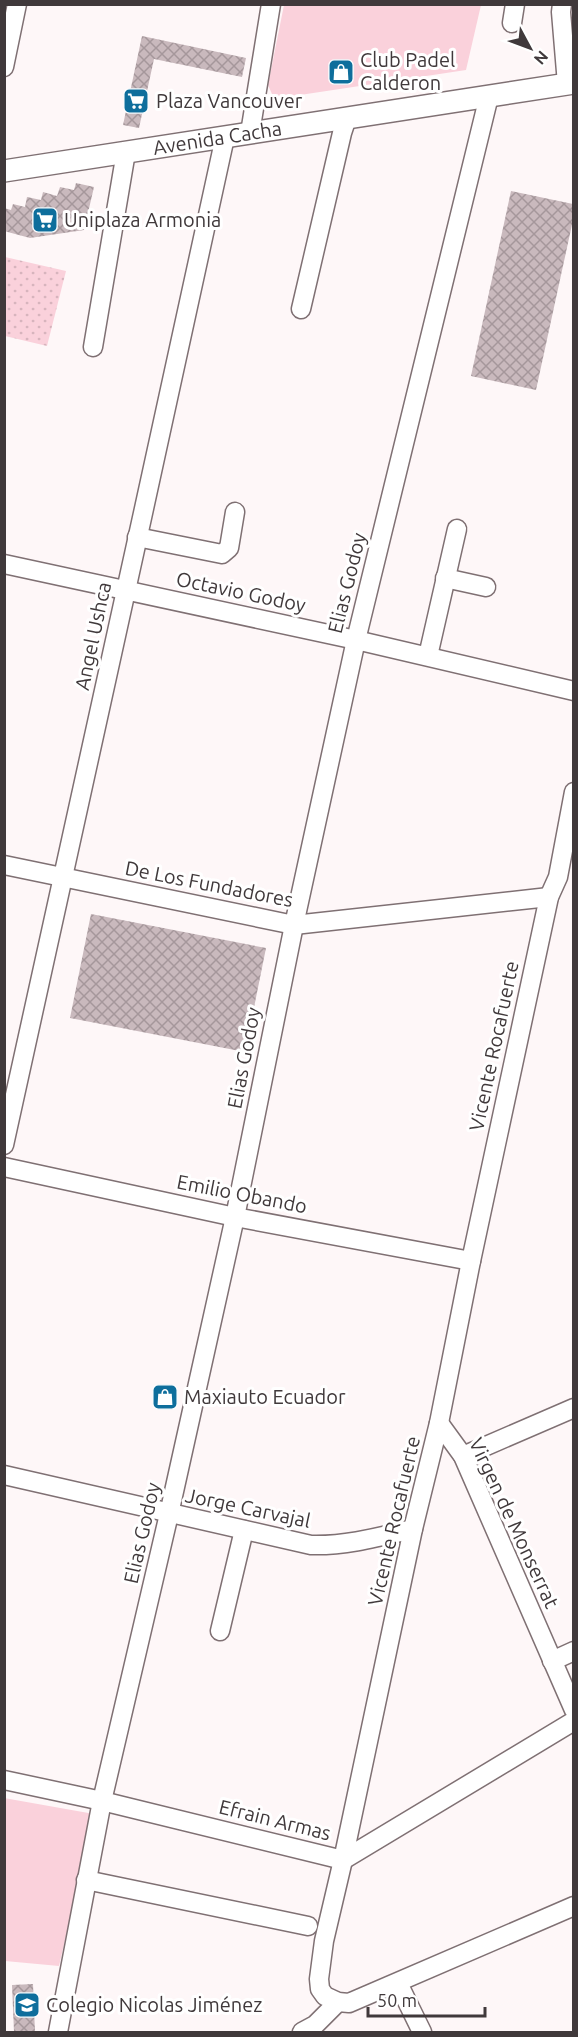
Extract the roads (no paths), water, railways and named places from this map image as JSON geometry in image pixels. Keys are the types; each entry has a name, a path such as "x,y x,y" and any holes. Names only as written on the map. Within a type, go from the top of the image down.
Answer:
{"street":[{"path":"4,67 16,4"},
{"path":"250,133 271,4"},
{"path":"512,23 515,4"},
{"path":"562,4 570,84"},
{"name":"Avenida Cacha","path":"4,171 570,84"},
{"name":"Elias Godoy","path":"57,2032 102,1801 170,1514 236,1217 294,925 356,640 489,96"},
{"path":"301,309 347,118"},
{"name":"Angel Ushca","path":"4,1145 65,878 125,590 225,137"},
{"path":"93,347 126,152"},
{"path":"137,537 222,554 229,548 235,512"},
{"path":"428,656 457,529"},
{"name":"Octavio Godoy","path":"4,564 428,656 573,691"},
{"path":"446,578 486,587"},
{"name":"Vicente Rocafuerte","path":"338,2002 324,1995 320,1989 319,1979 324,1941 413,1529 440,1423 471,1261 549,897 566,875 573,792"},
{"name":"De Los Fundadores","path":"4,865 294,925 549,897"},
{"name":"Emilio Obando","path":"4,1167 236,1217 471,1261"},
{"path":"463,1456 573,1408"},
{"name":"Virgen de Monserrat","path":"440,1423 463,1456 573,1710"},
{"name":"Jorge Carvajal","path":"4,1475 311,1545 333,1546 413,1529"},
{"path":"220,1631 244,1530"},
{"path":"552,1661 573,1651"},
{"name":"Efrain Armas","path":"4,1780 102,1801 343,1860 573,1721"},
{"path":"86,1880 309,1926"},
{"path":"302,2032 315,2025 338,2002 349,2003 398,1983 573,1906"},
{"path":"398,1983 422,2032"}],"place":[{"name":"Club Padel Calderon","path":"341,72"},
{"name":"Plaza Vancouver","path":"136,101"},
{"name":"Uniplaza Armonia","path":"45,220"},
{"name":"Maxiauto Ecuador","path":"165,1397"},
{"name":"Colegio Nicolas Jiménez","path":"27,2005"}]}
